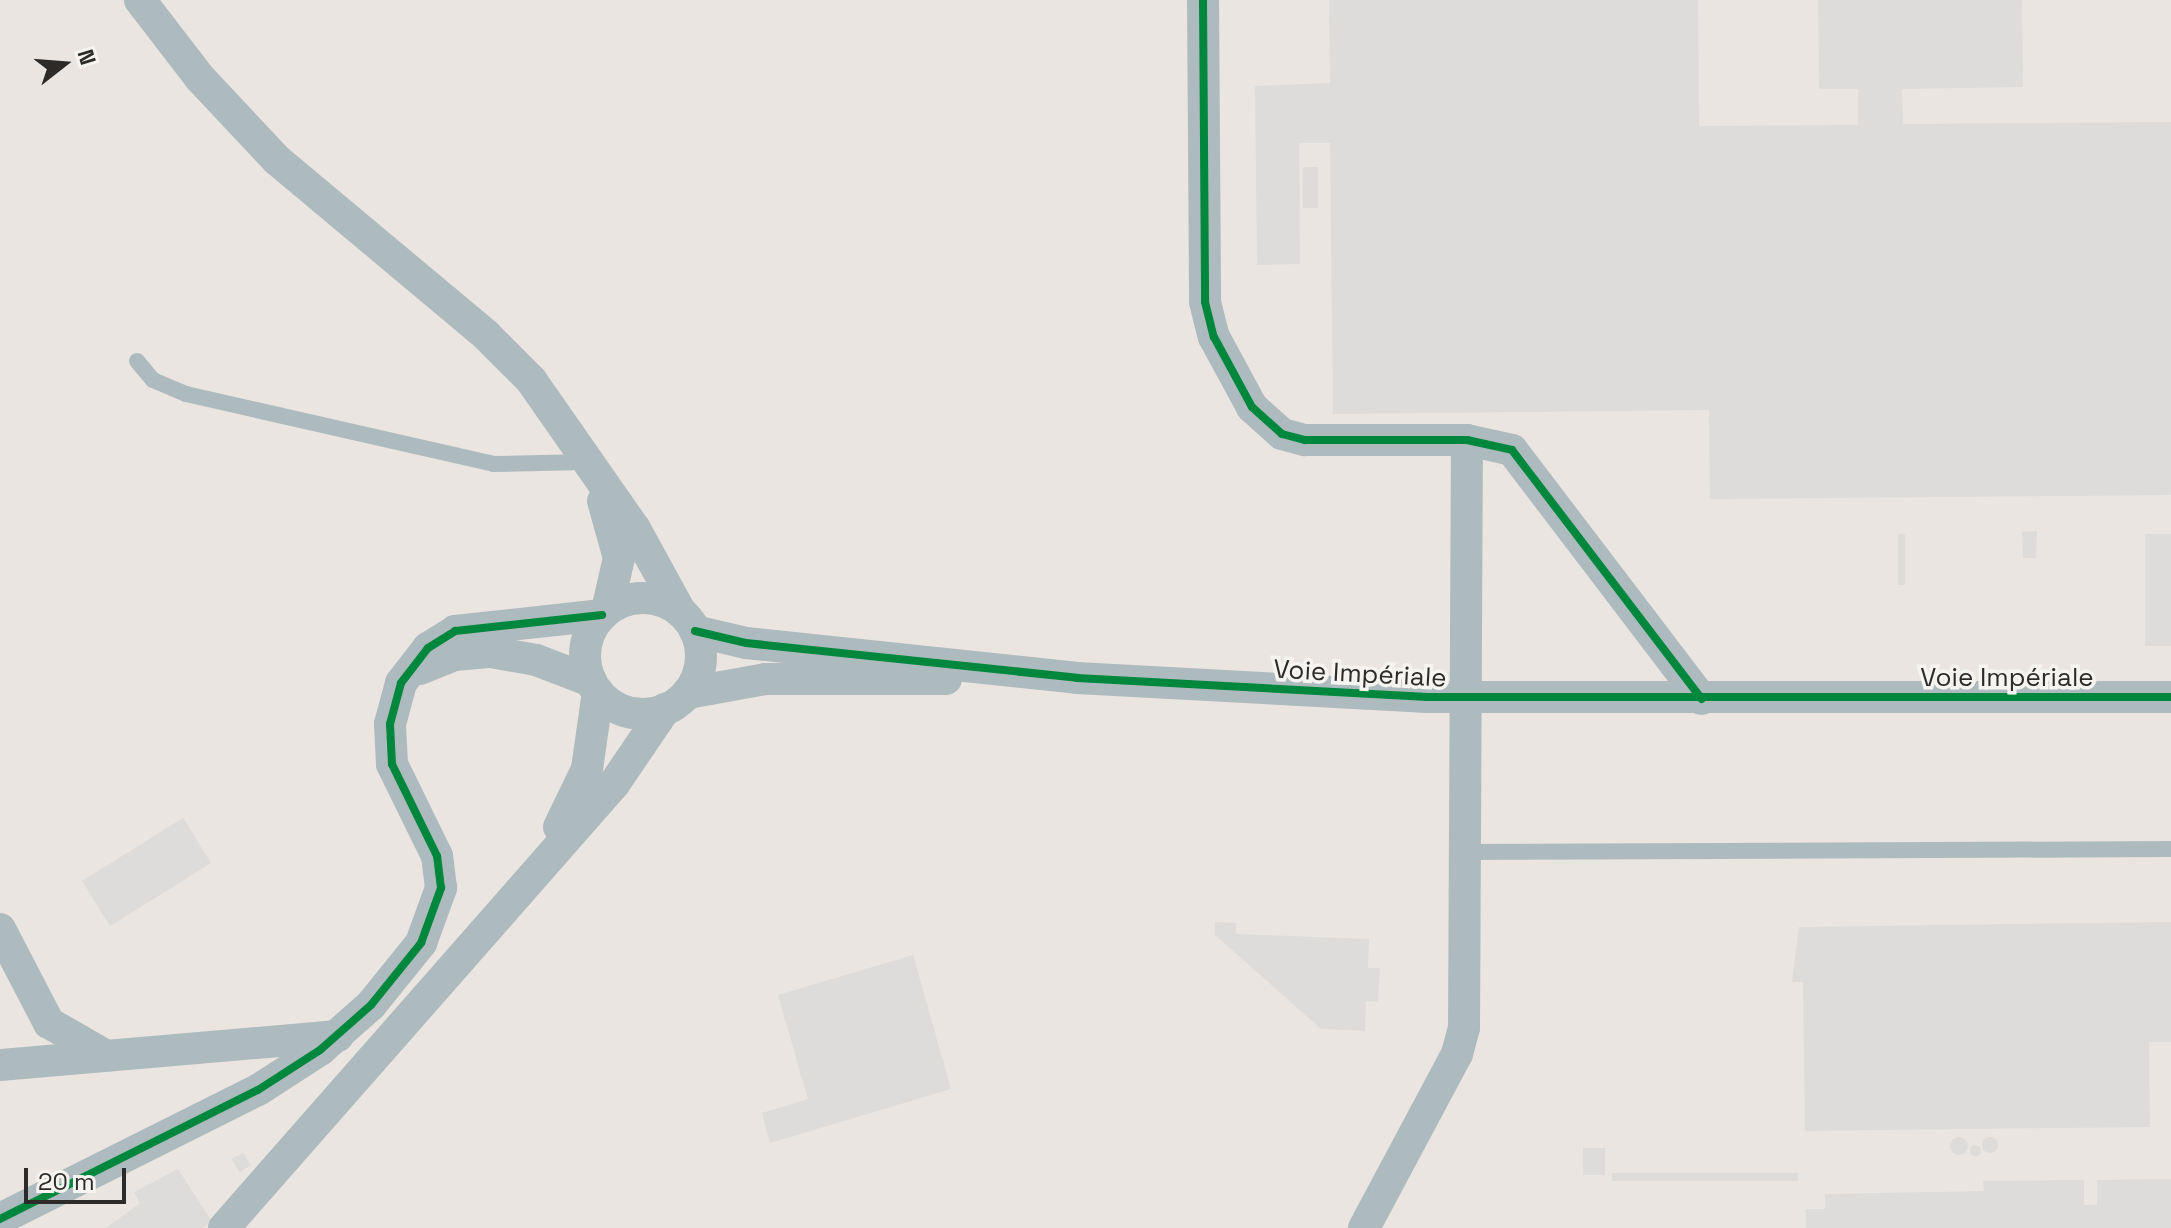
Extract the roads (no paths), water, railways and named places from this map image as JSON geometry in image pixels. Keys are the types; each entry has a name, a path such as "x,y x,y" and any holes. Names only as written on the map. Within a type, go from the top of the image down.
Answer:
{"street":[{"path":"140,0 200,78 277,160 524,373 645,545 688,621 701,666 614,784 527,877 413,1016 224,1228"},
{"path":"1203,0 1205,302 1214,337 1252,407 1282,434 1305,440 1467,440 1499,443 1522,458 1702,699"},
{"path":"1364,1228 1461,1042 1468,699 1467,440"},
{"path":"527,877 582,783 597,726 595,687 587,643 605,612 619,568 619,548 585,462"},
{"path":"0,1219 258,1090 338,1036 384,991 416,950 441,888 437,856 392,764 390,724 401,683 428,648 455,631 605,612 644,598 688,621"},
{"name":"Voie Impériale","path":"688,621 746,643 1077,678 1468,699 2171,697"},
{"path":"401,683 443,658 479,652 536,660 595,687 629,712 677,701"},
{"name":"Voie Impériale","path":"677,701 766,679 1077,678"},
{"path":"0,929 49,1023 105,1054"},
{"path":"0,1065 338,1036"}],"lane":[{"path":"137,361 153,380 186,394 478,461 532,466 585,462"},
{"path":"1466,852 2171,849"}]}
